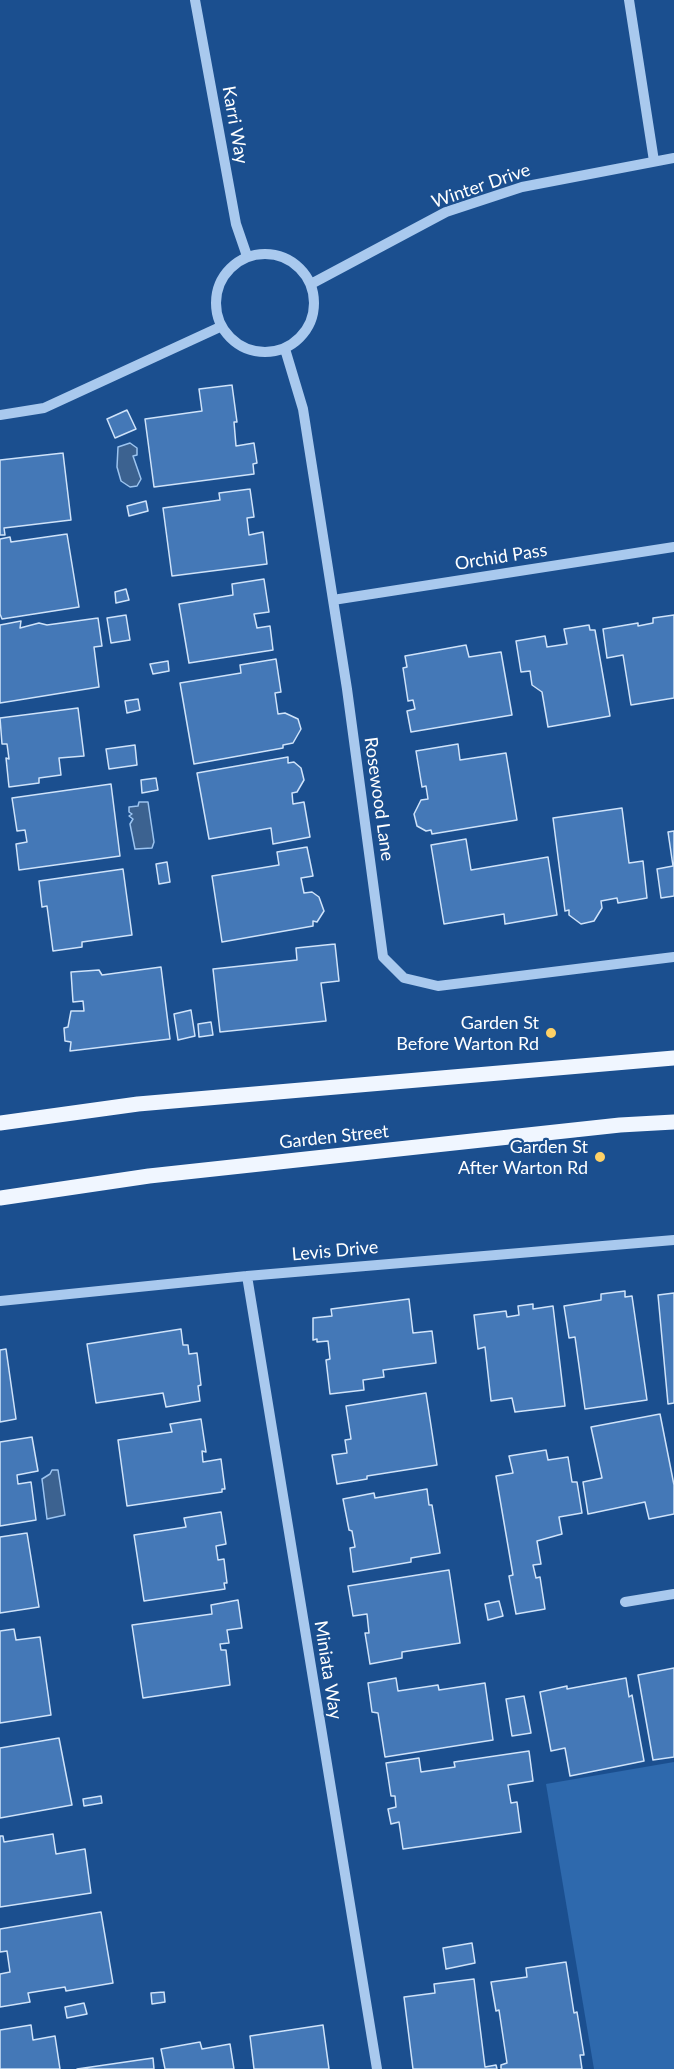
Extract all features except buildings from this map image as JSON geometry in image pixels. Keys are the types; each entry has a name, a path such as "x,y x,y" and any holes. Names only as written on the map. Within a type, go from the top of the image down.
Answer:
{"main road":[{"path":"0,1123 138,1104 674,1058"},
{"name":"Garden Street","path":"0,1198 149,1176 620,1125 674,1122"}],"street":[{"name":"Karri Way","path":"195,0 236,224 247,256"},
{"path":"629,0 654,161"},
{"name":"Winter Drive","path":"311,284 446,212 522,187 674,158"},
{"path":"276,254 298,266 311,284 314,310 305,333 285,349 260,354 238,347 220,327 214,297 229,268 247,256 276,254"},
{"path":"0,415 44,408 220,327"},
{"name":"Rosewood Lane","path":"285,349 303,409 347,689 383,957 404,978 438,986 674,957"},
{"name":"Orchid Pass","path":"333,600 674,547"},
{"name":"Levis Drive","path":"0,1301 247,1276 674,1240"},
{"name":"Miniata Way","path":"247,1276 377,2069"},
{"path":"625,1602 674,1594"}],"shaded area":[{"path":"130,443 137,448 137,455 133,456 141,479 137,486 130,487 121,481 117,467 118,447"},
{"path":"139,802 148,802 154,842 152,848 135,849 130,824 133,819 129,816 132,814 129,812 129,807 138,806"},
{"path":"52,1470 58,1470 65,1515 47,1519 42,1479"},
{"path":"674,1762 674,2069 594,2069 546,1784"}],"place":[{"name":"Garden St Before Warton Rd","path":"551,1033"},
{"name":"Garden St After Warton Rd","path":"600,1157"}]}
